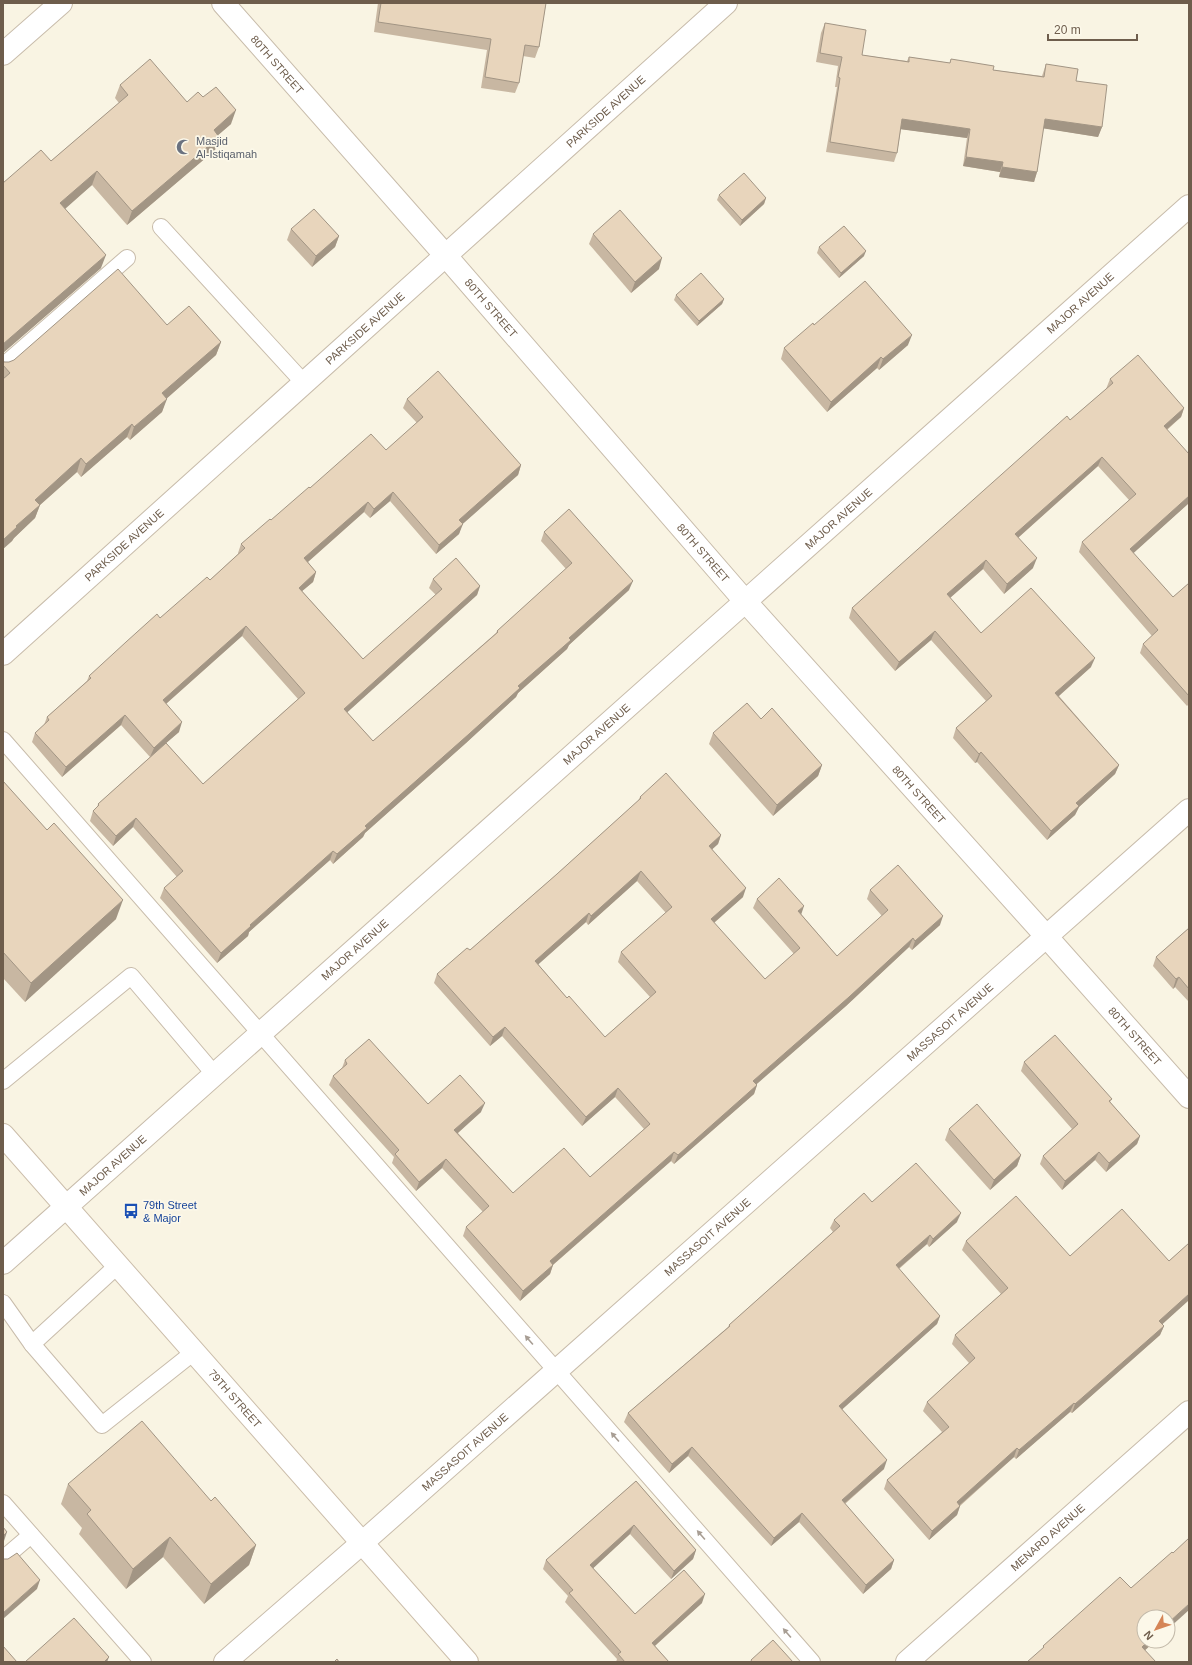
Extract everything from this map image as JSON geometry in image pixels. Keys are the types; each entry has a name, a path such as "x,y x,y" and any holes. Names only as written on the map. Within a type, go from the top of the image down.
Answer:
{"street":[{"path":"3,54 61,3"},
{"name":"80TH STREET","path":"223,3 446,256 745,601 1046,936 1189,1098"},
{"name":"PARKSIDE AVENUE","path":"3,654 726,3"},
{"name":"MAJOR AVENUE","path":"3,1262 215,1075 1189,206"},
{"name":"MASSASOIT AVENUE","path":"224,1662 362,1543 1189,810"},
{"name":"79TH STREET","path":"3,1135 467,1662"},
{"name":"MENARD AVENUE","path":"906,1662 1189,1412"}],"lane":[{"path":"161,227 304,383"},
{"path":"3,366 127,258"},
{"path":"3,740 812,1662"},
{"path":"3,1081 131,976 215,1075"},
{"path":"32,1344 118,1265"},
{"path":"3,1303 32,1344 102,1425 194,1352"},
{"path":"3,1503 143,1662"},
{"path":"3,1559 31,1535"}],"building":[{"path":"381,3 546,3 539,47 525,45 519,83 485,77 491,39 378,22"},
{"path":"825,23 866,30 862,55 909,62 909,57 950,63 951,59 994,66 993,70 1044,77 1046,64 1078,69 1076,81 1107,85 1102,127 1045,119 1037,172 1002,167 1003,162 966,157 970,129 902,119 897,153 830,142 842,57 820,53"},
{"path":"150,59 187,102 198,92 203,97 216,87 236,110 214,130 219,137 132,211 97,171 60,203 106,255 3,344 3,183 41,150 51,161 128,95 120,85"},
{"path":"744,173 766,198 742,220 719,195"},
{"path":"314,209 339,236 316,256 291,229"},
{"path":"620,210 662,258 635,282 593,234"},
{"path":"844,226 866,251 841,273 819,247"},
{"path":"118,269 167,325 189,306 221,342 162,393 167,399 134,427 132,424 86,464 81,458 35,500 40,505 16,526 17,527 3,540 3,379 10,373 3,365 3,360 4,362 9,362 14,360"},
{"path":"701,273 724,299 699,321 676,295"},
{"path":"865,281 912,335 883,359 881,357 831,402 784,348 813,323 814,325"},
{"path":"1138,355 1184,408 1164,426 1189,454 1189,496 1130,549 1173,597 1189,583 1189,696 1143,644 1158,630 1082,542 1136,494 1102,457 1015,534 1037,558 1007,584 986,560 947,594 981,633 1031,588 1095,658 1055,693 1119,765 1076,803 1079,806 1051,831 981,752 979,754 956,728 992,696 935,631 899,662 852,608 1067,416 1070,420 1113,383 1110,379"},
{"path":"438,371 521,465 459,520 463,524 439,545 393,492 374,509 368,502 304,558 316,572 299,588 363,659 442,589 433,579 456,558 480,586 344,709 373,741 498,632 497,631 572,563 544,532 569,509 633,581 569,638 571,640 518,686 520,688 365,826 367,828 337,854 333,851 221,953 164,888 183,871 136,818 116,836 93,811 99,805 98,804 166,743 203,784 305,693 246,626 163,700 182,722 154,748 125,715 66,767 35,733 49,720 47,717 91,678 89,676 157,614 160,618 207,577 210,580 245,548 241,544 309,487 310,488 371,434 386,450 423,417 407,399"},
{"path":"747,703 761,719 772,708 822,765 777,805 713,733"},
{"path":"666,773 721,835 709,846 746,888 711,919 765,979 800,948 757,899 779,878 804,906 798,911 837,956 888,910 870,890 898,865 943,916 915,941 913,938 849,997 753,1081 757,1085 678,1155 674,1152 550,1261 553,1265 523,1291 466,1227 489,1206 446,1159 419,1182 395,1154 399,1150 333,1076 347,1064 345,1060 369,1039 428,1104 460,1075 485,1103 454,1130 513,1193 564,1148 590,1177 650,1124 618,1088 586,1117 505,1027 493,1037 437,974 467,948 470,950 557,874 641,798 640,797","holes":["641,871 672,907 621,952 656,992 605,1037 569,996 567,998 535,961 589,913 591,916"]},
{"path":"3,781 47,830 54,823 123,900 31,983 3,952"},
{"path":"1189,928 1189,989 1179,977 1176,979 1156,957"},
{"path":"1055,1035 1112,1099 1109,1101 1140,1136 1109,1163 1099,1152 1065,1181 1043,1156 1078,1124 1024,1062"},
{"path":"977,1104 1021,1155 994,1180 949,1129"},
{"path":"916,1163 961,1213 933,1239 930,1235 896,1265 940,1316 839,1406 887,1460 842,1500 894,1560 866,1585 802,1513 774,1538 692,1447 672,1464 628,1413 730,1326 729,1325 840,1226 834,1220 864,1193 872,1202"},
{"path":"1016,1196 1070,1256 1122,1209 1169,1261 1189,1243 1189,1294 1159,1321 1164,1326 1075,1404 1074,1403 1019,1450 1017,1448 957,1502 960,1506 932,1531 887,1480 949,1427 927,1402 975,1358 955,1335 1008,1288 966,1241"},
{"path":"142,1421 211,1501 215,1497 256,1545 211,1584 170,1537 133,1569 87,1514 91,1510 68,1484"},
{"path":"636,1481 696,1550 674,1571 634,1525 590,1565 635,1614 684,1570 705,1594 652,1643 669,1662 625,1662 618,1654 621,1652 569,1593 573,1590 546,1560"},
{"path":"3,1527 7,1532 3,1536"},
{"path":"1189,1538 1189,1604 1176,1616 1176,1609 1136,1609 1136,1649 1144,1649 1156,1662 1027,1662 1120,1577 1131,1588 1172,1552 1173,1553"},
{"path":"17,1553 40,1580 3,1613 3,1559 8,1559"},
{"path":"74,1618 109,1657 104,1662 25,1662"},
{"path":"773,1640 793,1662 752,1662 751,1660"},
{"path":"3,1646 17,1662 3,1662"}],"place":[{"name":"Masjid Al-Istiqamah","path":"184,147"},
{"name":"79th Street & Major","path":"131,1211"}]}
